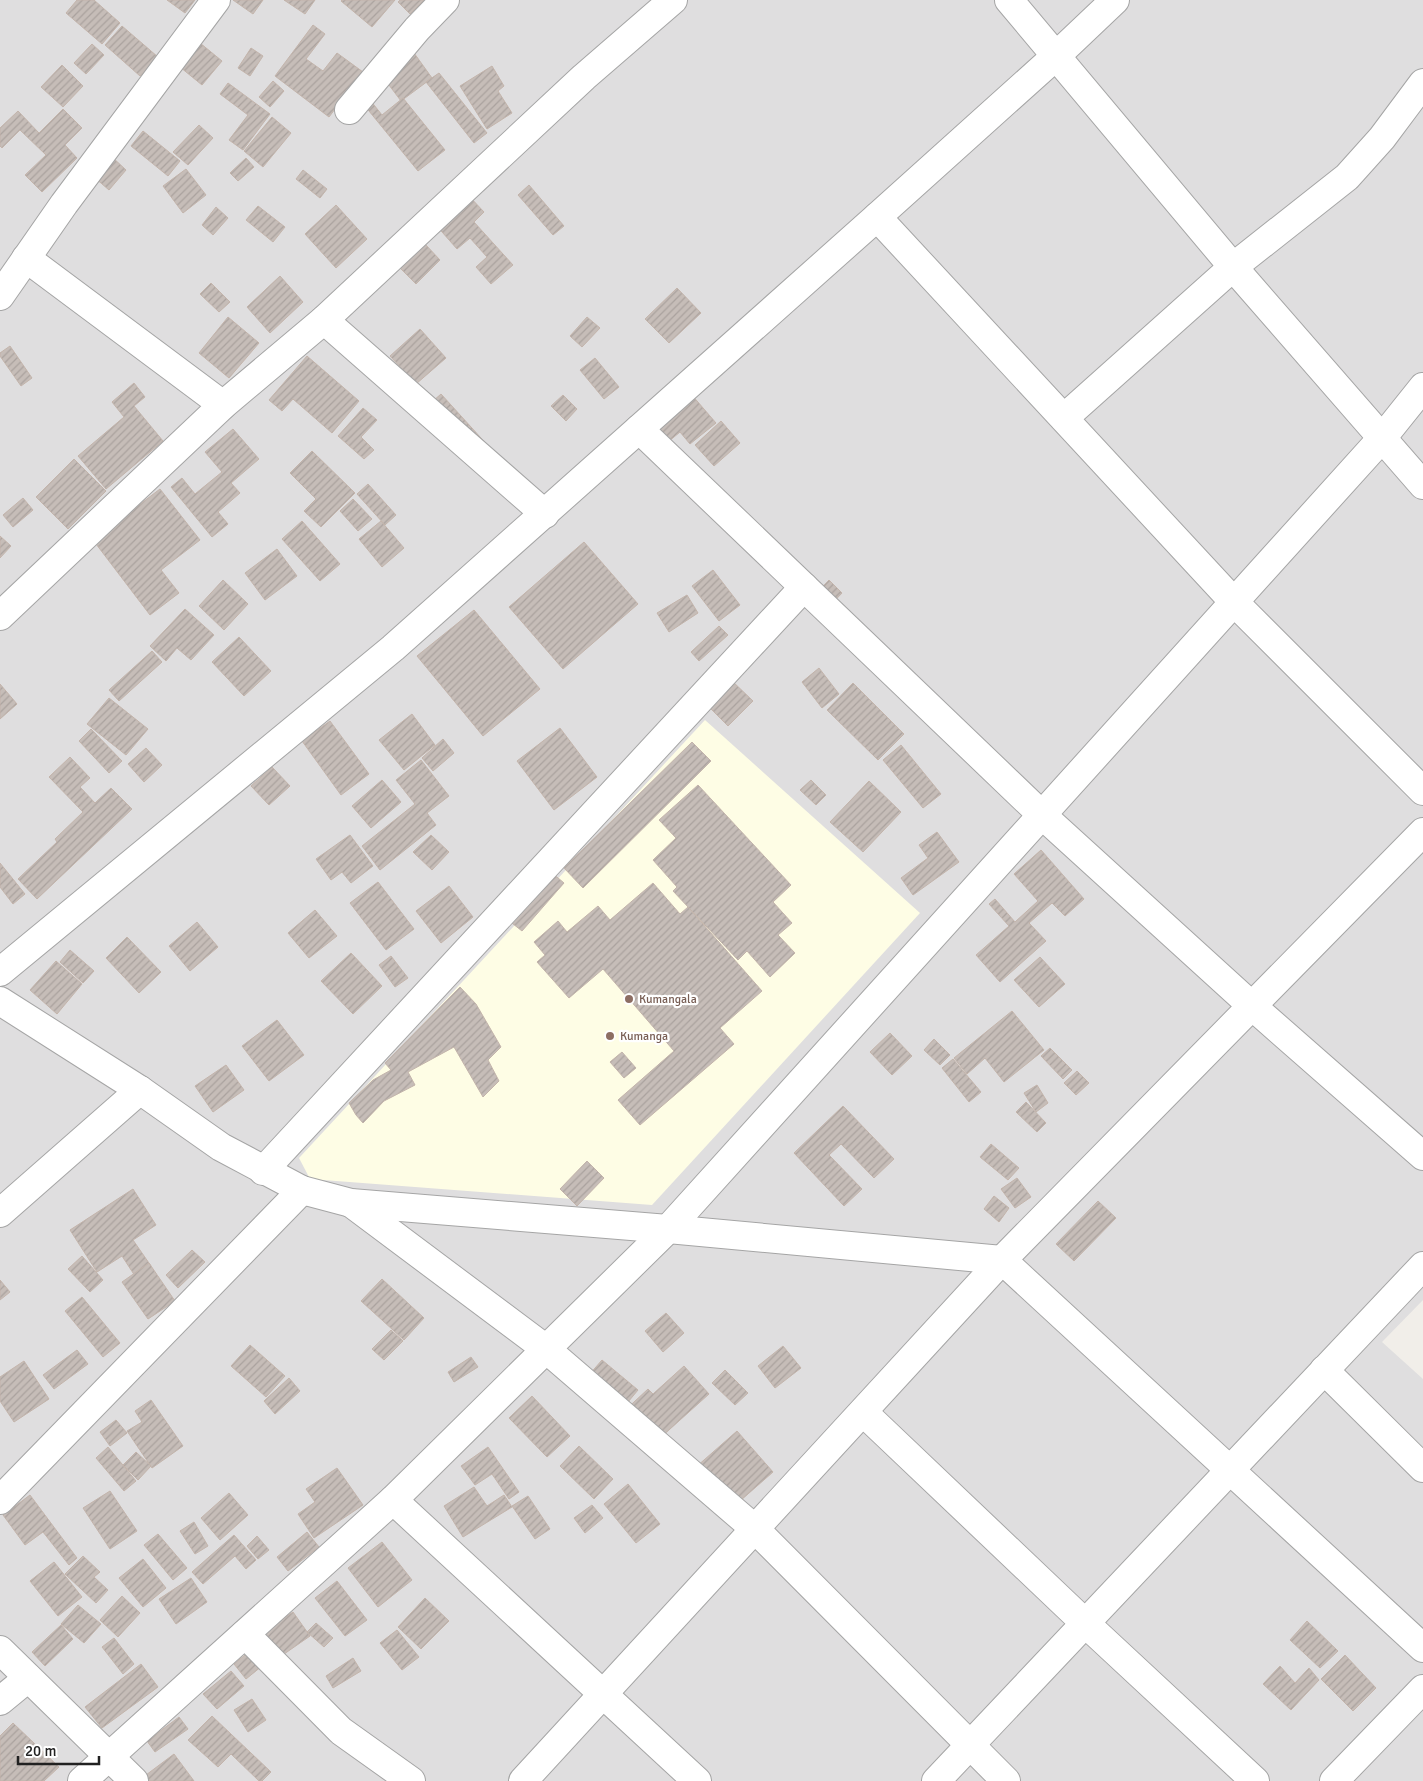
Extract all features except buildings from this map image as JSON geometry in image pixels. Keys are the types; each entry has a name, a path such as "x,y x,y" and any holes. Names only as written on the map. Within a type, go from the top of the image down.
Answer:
{"street":[{"path":"0,296 64,204 216,0"},
{"path":"349,110 417,29 445,0"},
{"path":"0,616 224,405 324,320 584,77 674,0"},
{"path":"1009,0 1233,267 1423,485"},
{"path":"0,972 394,648 877,217 1056,56 1115,0"},
{"path":"1064,418 1233,267 1347,177 1382,138 1423,84"},
{"path":"877,217 1234,602 1423,790"},
{"path":"26,258 224,405"},
{"path":"324,320 544,514"},
{"path":"82,1781 393,1500 668,1229 1383,437 1423,387"},
{"path":"639,429 1042,815 1252,1006 1423,1156"},
{"path":"263,1171 804,587"},
{"path":"523,1781 1002,1260 1423,832"},
{"path":"0,1001 140,1090 221,1147 263,1171 302,1190 351,1204 668,1229 1002,1260 1423,1648"},
{"path":"0,1213 140,1090"},
{"path":"0,1500 302,1190"},
{"path":"351,1204 546,1350 755,1529 1006,1781"},
{"path":"936,1781 1228,1470 1423,1266"},
{"path":"1324,1370 1423,1468"},
{"path":"863,1412 1255,1781"},
{"path":"393,1500 697,1781"},
{"path":"245,1634 341,1731 411,1781"},
{"path":"0,1650 134,1781"},
{"path":"0,1701 28,1678"},
{"path":"1334,1781 1423,1690"}],"shaded area":[{"path":"0,0 1423,0 1423,1300 1382,1342 1423,1379 1423,1781 0,1781"},
{"name":"Kumanga","path":"705,720 920,913 652,1205 310,1179 299,1158"}],"place":[{"name":"Kumangala","path":"629,999"},
{"name":"Kumanga","path":"610,1036"}]}
